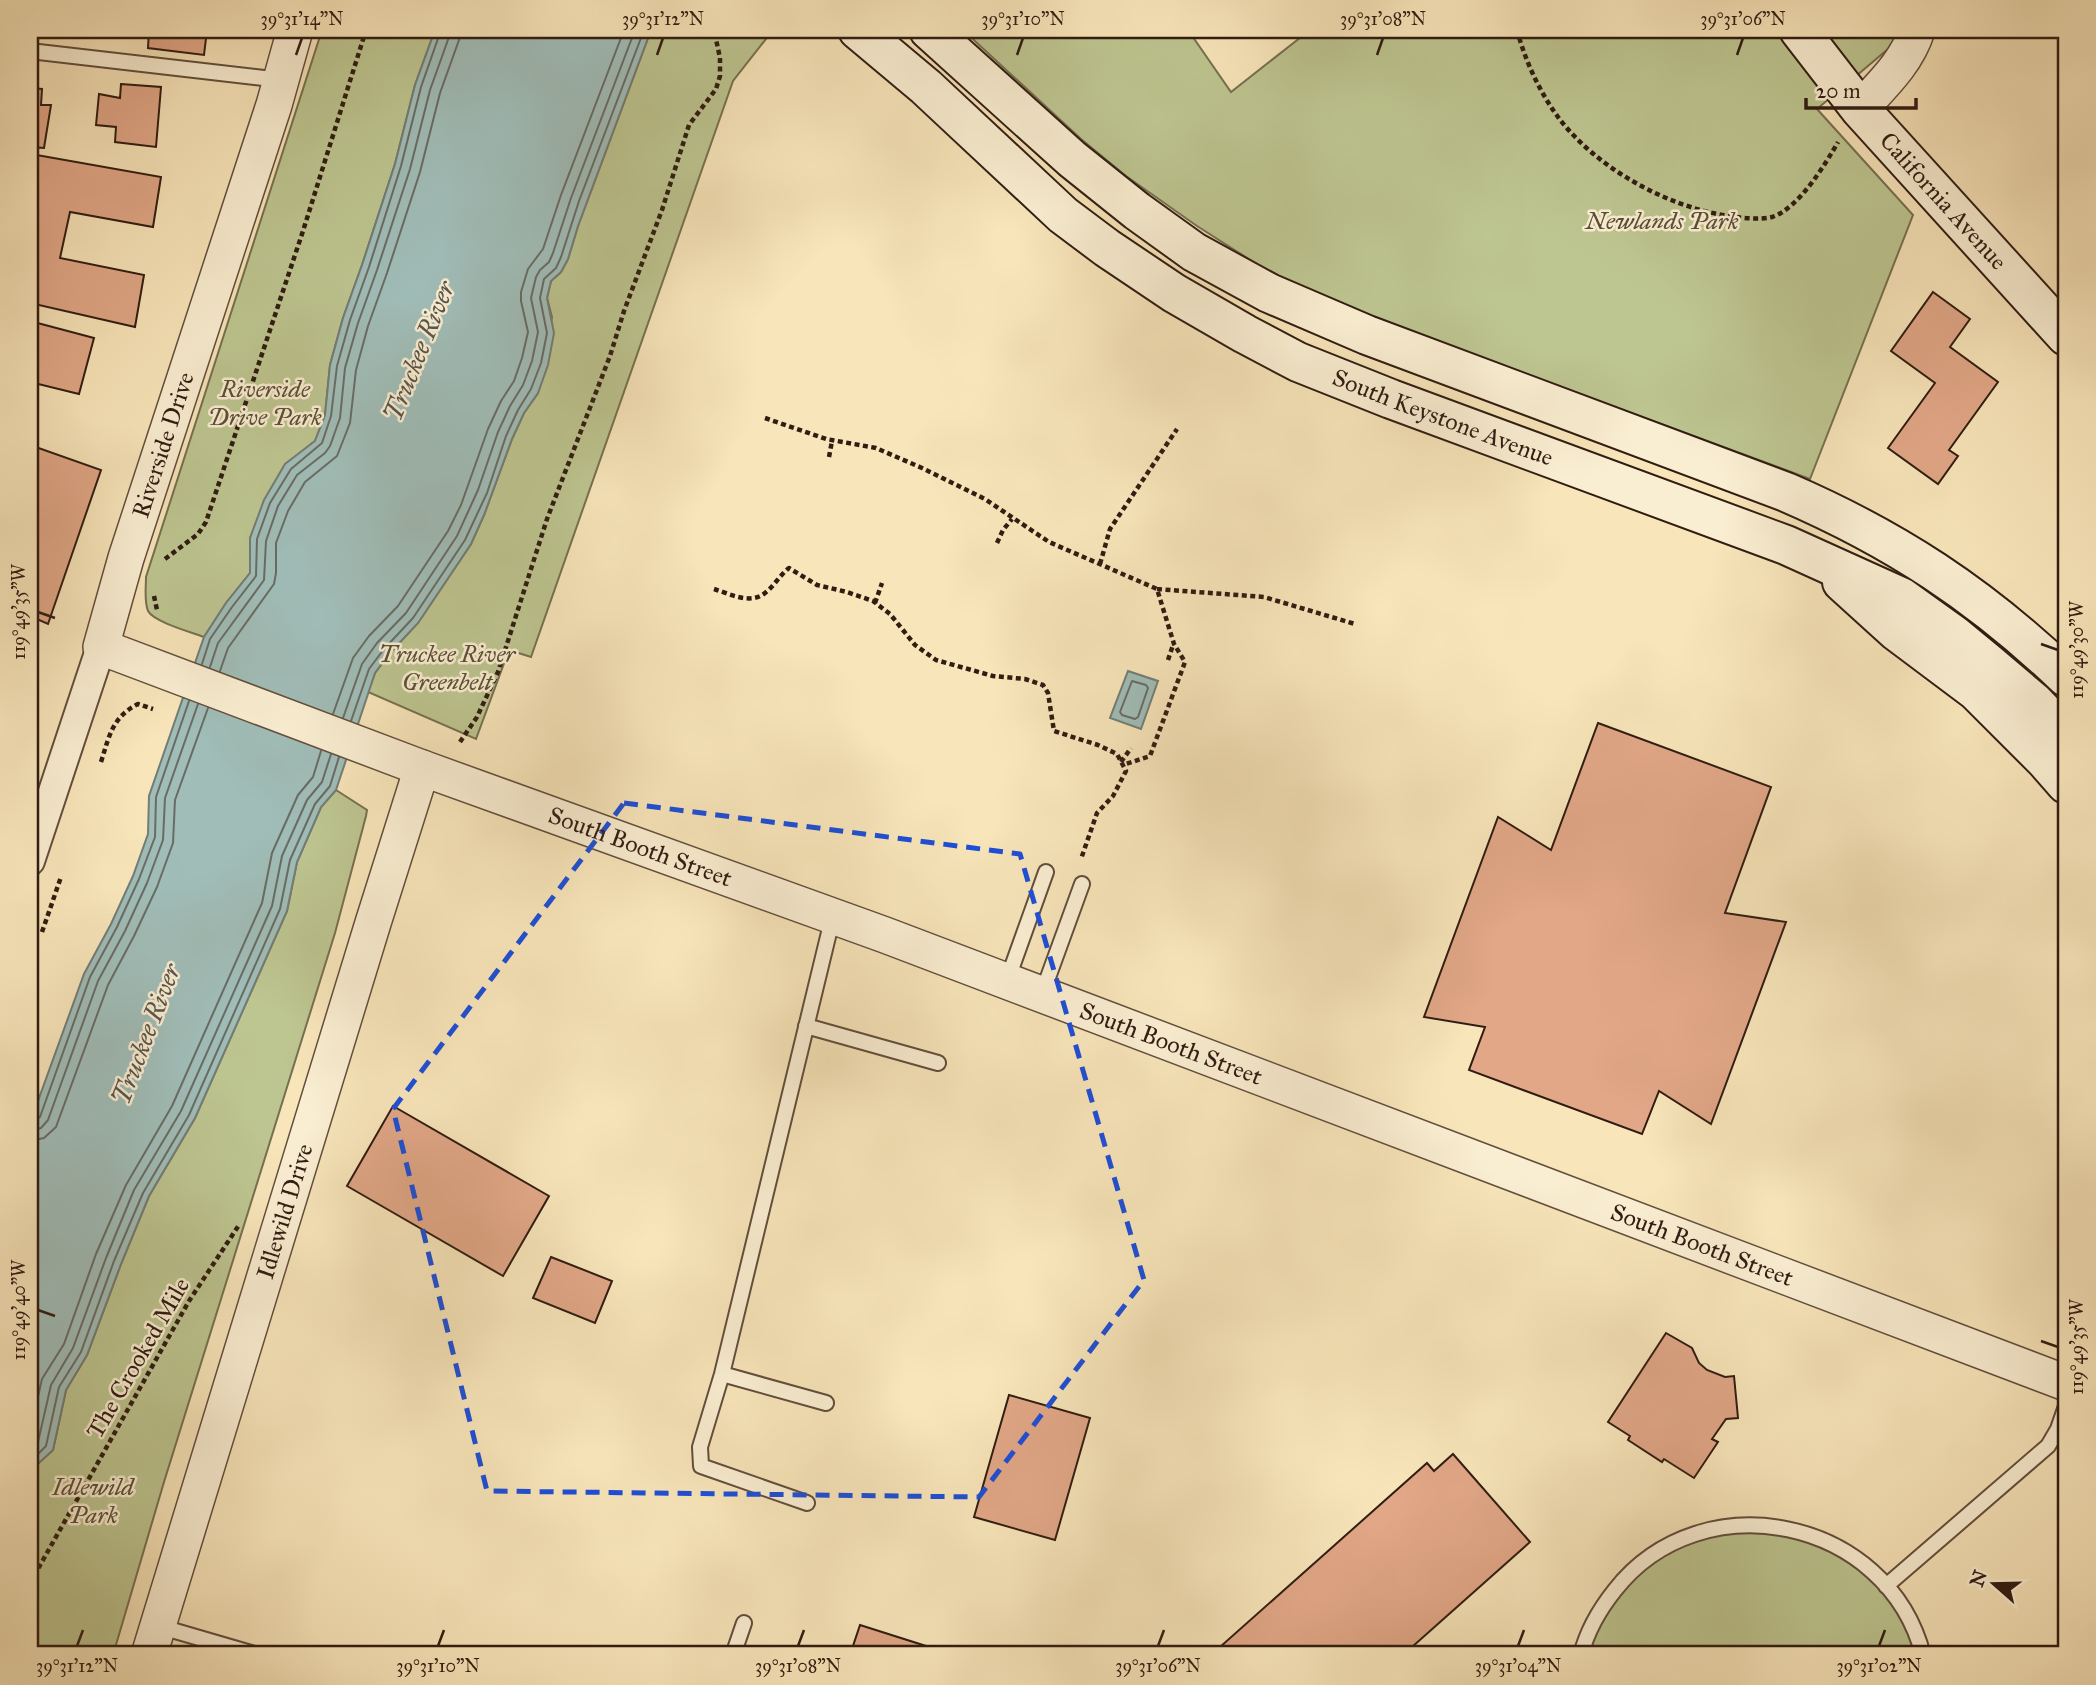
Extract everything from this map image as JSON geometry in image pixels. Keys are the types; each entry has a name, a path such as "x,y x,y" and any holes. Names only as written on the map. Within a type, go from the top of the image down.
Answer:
{"main road":[{"name":"South Keystone Avenue","path":"858,30 926,87 1063,215 1174,293 1298,362 1812,555 1901,597 1954,635 2034,702 2066,735"},
{"name":"South Keystone Avenue","path":"929,30 1072,159 1194,252 1269,293 1367,335 1786,492 1831,512 1918,559 1969,594 2015,629 2066,677"},
{"name":"California Avenue","path":"1799,30 1850,125 2066,336"},
{"path":"1812,555 1896,631 1976,691 2066,784"}],"street":[{"name":"Riverside Drive","path":"30,861 101,646 126,558 295,30"},
{"path":"1850,125 1895,71 1912,46 1917,30"},
{"name":"South Booth Street","path":"101,646 406,762 1042,994 2066,1383"},
{"name":"Idlewild Drive","path":"154,1641 373,923 406,762"}],"lane":[{"path":"30,51 281,80"},
{"path":"1007,981 1046,872"},
{"path":"1042,994 1079,876"},
{"path":"807,1503 701,1466 700,1447 722,1374 833,916"},
{"path":"806,1026 938,1063"},
{"path":"722,1374 826,1403"},
{"path":"1886,1586 2048,1446 2058,1429 2066,1406"},
{"path":"1581,1655 1600,1609 1623,1580 1651,1555 1684,1538 1719,1527 1756,1524 1793,1529 1828,1541 1860,1560 1886,1586 1908,1617 1923,1655"},
{"path":"733,1655 744,1623"},
{"path":"154,1641 258,1655"}],"path":[{"path":"162,564 165,558 198,534 206,522 303,231 366,30"},
{"path":"460,741 477,717 498,672 547,519 658,223 689,125 716,89 720,67 714,30"},
{"path":"1517,30 1522,50 1537,83 1558,117 1590,151 1629,179 1656,194 1706,213 1745,218 1773,216 1798,200 1820,172 1850,125"},
{"path":"765,418 832,441 876,449 910,463 985,499 1049,542 1157,589 1264,597 1355,624"},
{"path":"1100,564 1110,529 1177,429"},
{"path":"829,457 832,441"},
{"path":"997,543 1012,519"},
{"path":"714,589 743,599 757,597 764,594 789,568 817,585 847,592 875,603 890,614 915,645 936,660 993,676 1025,678 1042,685 1048,693 1055,731 1117,754 1126,771 1113,796 1097,813 1079,876"},
{"path":"875,603 883,583"},
{"path":"154,588 154,601 158,610"},
{"path":"1122,763 1150,756 1185,662 1174,644 1157,589"},
{"path":"1168,660 1174,644"},
{"path":"99,766 117,719 138,704 151,708"},
{"path":"1122,763 1131,748"},
{"path":"42,932 64,868"},
{"name":"The Crooked Mile","path":"30,1583 189,1301 239,1224"}],"highlighted area":[{"path":"624,803 1020,854 1144,1280 979,1497 487,1491 393,1109"}],"green space":[{"name":"Riverside Drive Park","path":"322,30 435,30 415,85 395,164 343,318 330,365 325,415 315,441 285,465 250,538 250,573 204,637 165,623 148,611 146,577"},
{"name":"Truckee River Greenbelt","path":"651,30 773,30 733,81 531,657 509,650 476,739 368,692 375,673 418,623 471,544 512,439 524,413 538,393 552,317 547,298 551,281 561,272 568,259"},
{"name":"Newlands Park","path":"963,30 1188,30 1231,92 1310,30 1900,30 1888,49 1817,109 1913,215 1810,479 1366,315 1266,270 1126,176 1081,139"},
{"name":"Idlewild Park","path":"336,790 367,810 366,816 335,933 113,1655 30,1655 30,1471 53,1450 66,1390 87,1355 149,1196 195,1118 287,911 297,862 321,807"},
{"path":"1719,1527 1828,1541 1886,1586 1922,1655 1581,1655 1600,1609 1651,1555"}],"water":[{"name":"Truckee River","path":"435,30 651,30 568,259 561,272 551,281 547,298 554,333 548,365 538,393 524,413 512,439 471,544 418,623 375,673 336,790 321,807 297,862 287,911 195,1118 149,1196 87,1355 66,1390 53,1450 30,1471 30,1123 84,974 133,876 148,834 149,796 204,637 250,573 250,538 264,500 285,464 315,441 325,415 330,365 343,318 395,164 415,85"},
{"path":"1128,671 1158,681 1141,729 1110,718"}],"building":[{"path":"83,30 144,30 144,37"},
{"path":"149,30 207,30 204,55 148,48"},
{"path":"121,84 161,87 156,147 115,142 116,127 96,125 99,94 120,98"},
{"path":"30,88 42,89 41,105 51,105 44,148 30,147"},
{"path":"31,154 161,177 153,227 70,212 60,258 144,275 135,327 30,303"},
{"path":"1933,292 1970,319 1950,347 1998,382 1949,450 1958,456 1938,484 1888,448 1935,383 1891,351"},
{"path":"30,321 94,338 79,394 30,382"},
{"path":"30,445 101,470 48,624 30,616"},
{"path":"1598,723 1771,787 1725,913 1786,922 1711,1124 1659,1091 1642,1134 1469,1070 1485,1027 1424,1017 1498,817 1551,850"},
{"path":"393,1106 549,1196 503,1276 347,1186"},
{"path":"551,1257 612,1281 595,1323 533,1298"},
{"path":"1666,1333 1692,1348 1699,1363 1707,1370 1725,1377 1734,1376 1738,1418 1726,1419 1712,1439 1718,1442 1694,1478 1664,1459 1662,1462 1628,1440 1630,1436 1608,1422"},
{"path":"1009,1395 1090,1418 1055,1540 974,1517"},
{"path":"1453,1454 1530,1542 1403,1655 1211,1655 1427,1463 1434,1471"},
{"path":"860,1625 926,1646 923,1655 850,1655"}]}
